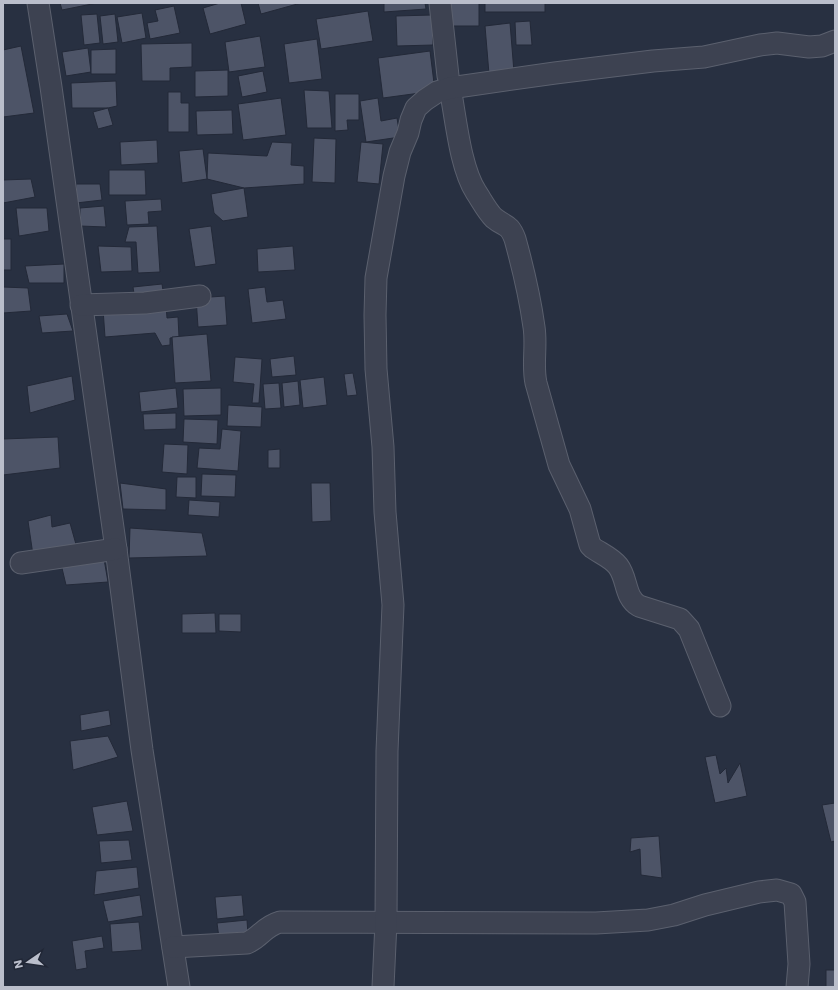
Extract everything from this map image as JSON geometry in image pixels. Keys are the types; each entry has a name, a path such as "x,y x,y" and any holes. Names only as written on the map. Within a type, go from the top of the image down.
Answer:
{"street":[{"path":"38,3 116,550 142,750 179,987"},
{"path":"440,3 449,82 463,158 468,176 475,191 494,218 511,229 515,239 534,327 534,374 536,383 559,465 580,509 590,545 618,566 630,598 633,602 639,606 680,619 685,624 720,706"},
{"path":"383,987 386,922 387,752 393,605 385,512 383,447 376,369 376,278 388,204 400,152 416,108 449,82 704,57 772,43 787,43 809,47 822,46 835,41"},
{"path":"81,305 145,303 200,296"},
{"path":"21,563 116,550"},
{"path":"172,947 247,943 256,938 269,926 280,922 596,923 648,920 674,915 744,895 777,890 791,894 795,902 799,964 797,987"}],"building":[{"path":"60,3 97,3 62,10"},
{"path":"220,3 241,3 246,24 210,34 203,8"},
{"path":"258,3 301,3 261,14"},
{"path":"384,3 425,3 426,9 384,12"},
{"path":"443,3 479,3 479,26 444,26"},
{"path":"485,3 545,3 545,12 485,12"},
{"path":"174,6 180,33 150,39 147,23 158,21 155,10"},
{"path":"368,11 373,41 321,49 316,19"},
{"path":"142,13 146,38 122,43 117,17"},
{"path":"97,14 100,43 84,45 81,15"},
{"path":"115,14 118,42 103,44 100,16"},
{"path":"432,15 433,45 397,46 396,16"},
{"path":"530,21 532,45 516,45 515,22"},
{"path":"510,23 514,72 489,74 485,26"},
{"path":"260,36 265,67 229,72 225,42"},
{"path":"317,39 322,79 289,83 284,44"},
{"path":"192,43 192,67 170,68 170,81 142,81 141,44"},
{"path":"21,46 34,113 3,117 3,50"},
{"path":"88,48 91,72 66,76 62,52"},
{"path":"116,49 116,74 91,74 91,50"},
{"path":"430,51 435,91 383,98 378,58"},
{"path":"228,70 228,96 195,97 195,71"},
{"path":"263,71 267,92 242,97 238,76"},
{"path":"116,81 117,106 108,108 72,108 71,83"},
{"path":"304,90 329,91 332,128 307,128"},
{"path":"168,92 181,92 181,103 189,103 189,132 168,132"},
{"path":"335,94 359,94 359,120 347,120 348,130 335,131"},
{"path":"281,98 286,135 243,140 238,104"},
{"path":"378,98 381,121 397,118 400,137 366,142 360,101"},
{"path":"108,108 113,125 98,129 93,112"},
{"path":"232,110 233,134 197,135 196,111"},
{"path":"314,138 336,139 335,183 312,182"},
{"path":"157,140 158,163 121,165 120,142"},
{"path":"272,142 292,143 291,165 304,166 304,184 244,188 207,179 208,153 267,156"},
{"path":"361,142 383,144 379,184 357,182"},
{"path":"203,149 207,179 182,183 179,151"},
{"path":"109,170 145,170 146,195 109,195"},
{"path":"31,179 35,197 3,203 3,180"},
{"path":"76,184 100,184 102,200 76,203"},
{"path":"244,188 248,217 223,221 214,213 211,194"},
{"path":"161,199 162,211 148,212 149,224 127,225 125,201"},
{"path":"104,206 106,227 80,226 80,208"},
{"path":"16,208 47,208 49,231 19,236"},
{"path":"157,226 160,272 138,273 136,242 125,242 129,227"},
{"path":"211,226 216,264 195,267 189,229"},
{"path":"3,239 11,239 11,270 3,270"},
{"path":"98,246 131,247 132,271 101,272"},
{"path":"293,246 295,270 258,272 257,249"},
{"path":"64,264 64,283 29,283 25,266"},
{"path":"162,284 164,297 135,300 133,287"},
{"path":"3,287 28,288 31,311 3,313"},
{"path":"265,287 267,302 283,300 286,319 252,323 248,289"},
{"path":"225,296 227,325 198,327 196,298"},
{"path":"166,305 167,318 178,317 179,337 170,338 170,345 162,346 155,333 105,337 103,309"},
{"path":"67,314 73,331 42,333 39,316"},
{"path":"207,334 211,381 175,383 172,337"},
{"path":"294,356 296,375 272,377 270,359"},
{"path":"235,357 262,359 259,403 252,403 254,384 233,382"},
{"path":"353,373 357,395 347,396 344,374"},
{"path":"72,376 75,400 30,413 27,386"},
{"path":"324,377 327,405 303,408 300,380"},
{"path":"298,381 300,405 284,407 282,383"},
{"path":"279,383 281,408 265,409 263,384"},
{"path":"176,388 178,408 141,412 139,392"},
{"path":"221,388 221,415 184,416 183,389"},
{"path":"228,405 262,407 261,427 227,426"},
{"path":"176,413 176,429 144,430 143,414"},
{"path":"184,419 218,420 217,444 183,442"},
{"path":"222,429 241,431 238,471 197,468 199,448 220,449"},
{"path":"58,437 60,468 3,475 3,439"},
{"path":"164,444 188,445 187,474 162,472"},
{"path":"280,449 280,468 268,468 268,450"},
{"path":"202,474 236,475 235,497 201,496"},
{"path":"177,477 196,477 196,498 176,497"},
{"path":"120,483 166,489 166,510 123,509"},
{"path":"311,483 330,483 331,521 312,522"},
{"path":"189,500 220,502 219,517 188,515"},
{"path":"51,515 52,527 70,523 77,548 33,555 28,521"},
{"path":"130,528 202,533 207,556 129,558"},
{"path":"104,559 108,582 66,585 61,564"},
{"path":"215,613 216,633 182,633 182,614"},
{"path":"219,614 241,614 241,632 219,631"},
{"path":"109,710 111,725 81,731 80,715"},
{"path":"108,736 118,757 73,770 70,741"},
{"path":"716,755 720,774 726,768 728,783 740,763 747,796 715,803 705,757"},
{"path":"127,801 133,831 97,835 92,807"},
{"path":"835,803 835,841 831,842 822,805"},
{"path":"659,836 662,878 641,875 640,849 630,852 631,838"},
{"path":"129,840 132,860 101,863 99,841"},
{"path":"137,867 139,888 94,895 96,871"},
{"path":"140,895 143,916 108,922 103,901"},
{"path":"242,895 244,916 217,919 215,897"},
{"path":"247,920 248,935 219,938 217,923"},
{"path":"139,922 142,950 112,952 110,924"},
{"path":"102,936 104,948 85,951 87,968 76,970 72,941"},
{"path":"826,970 835,970 835,987 826,987"}]}
